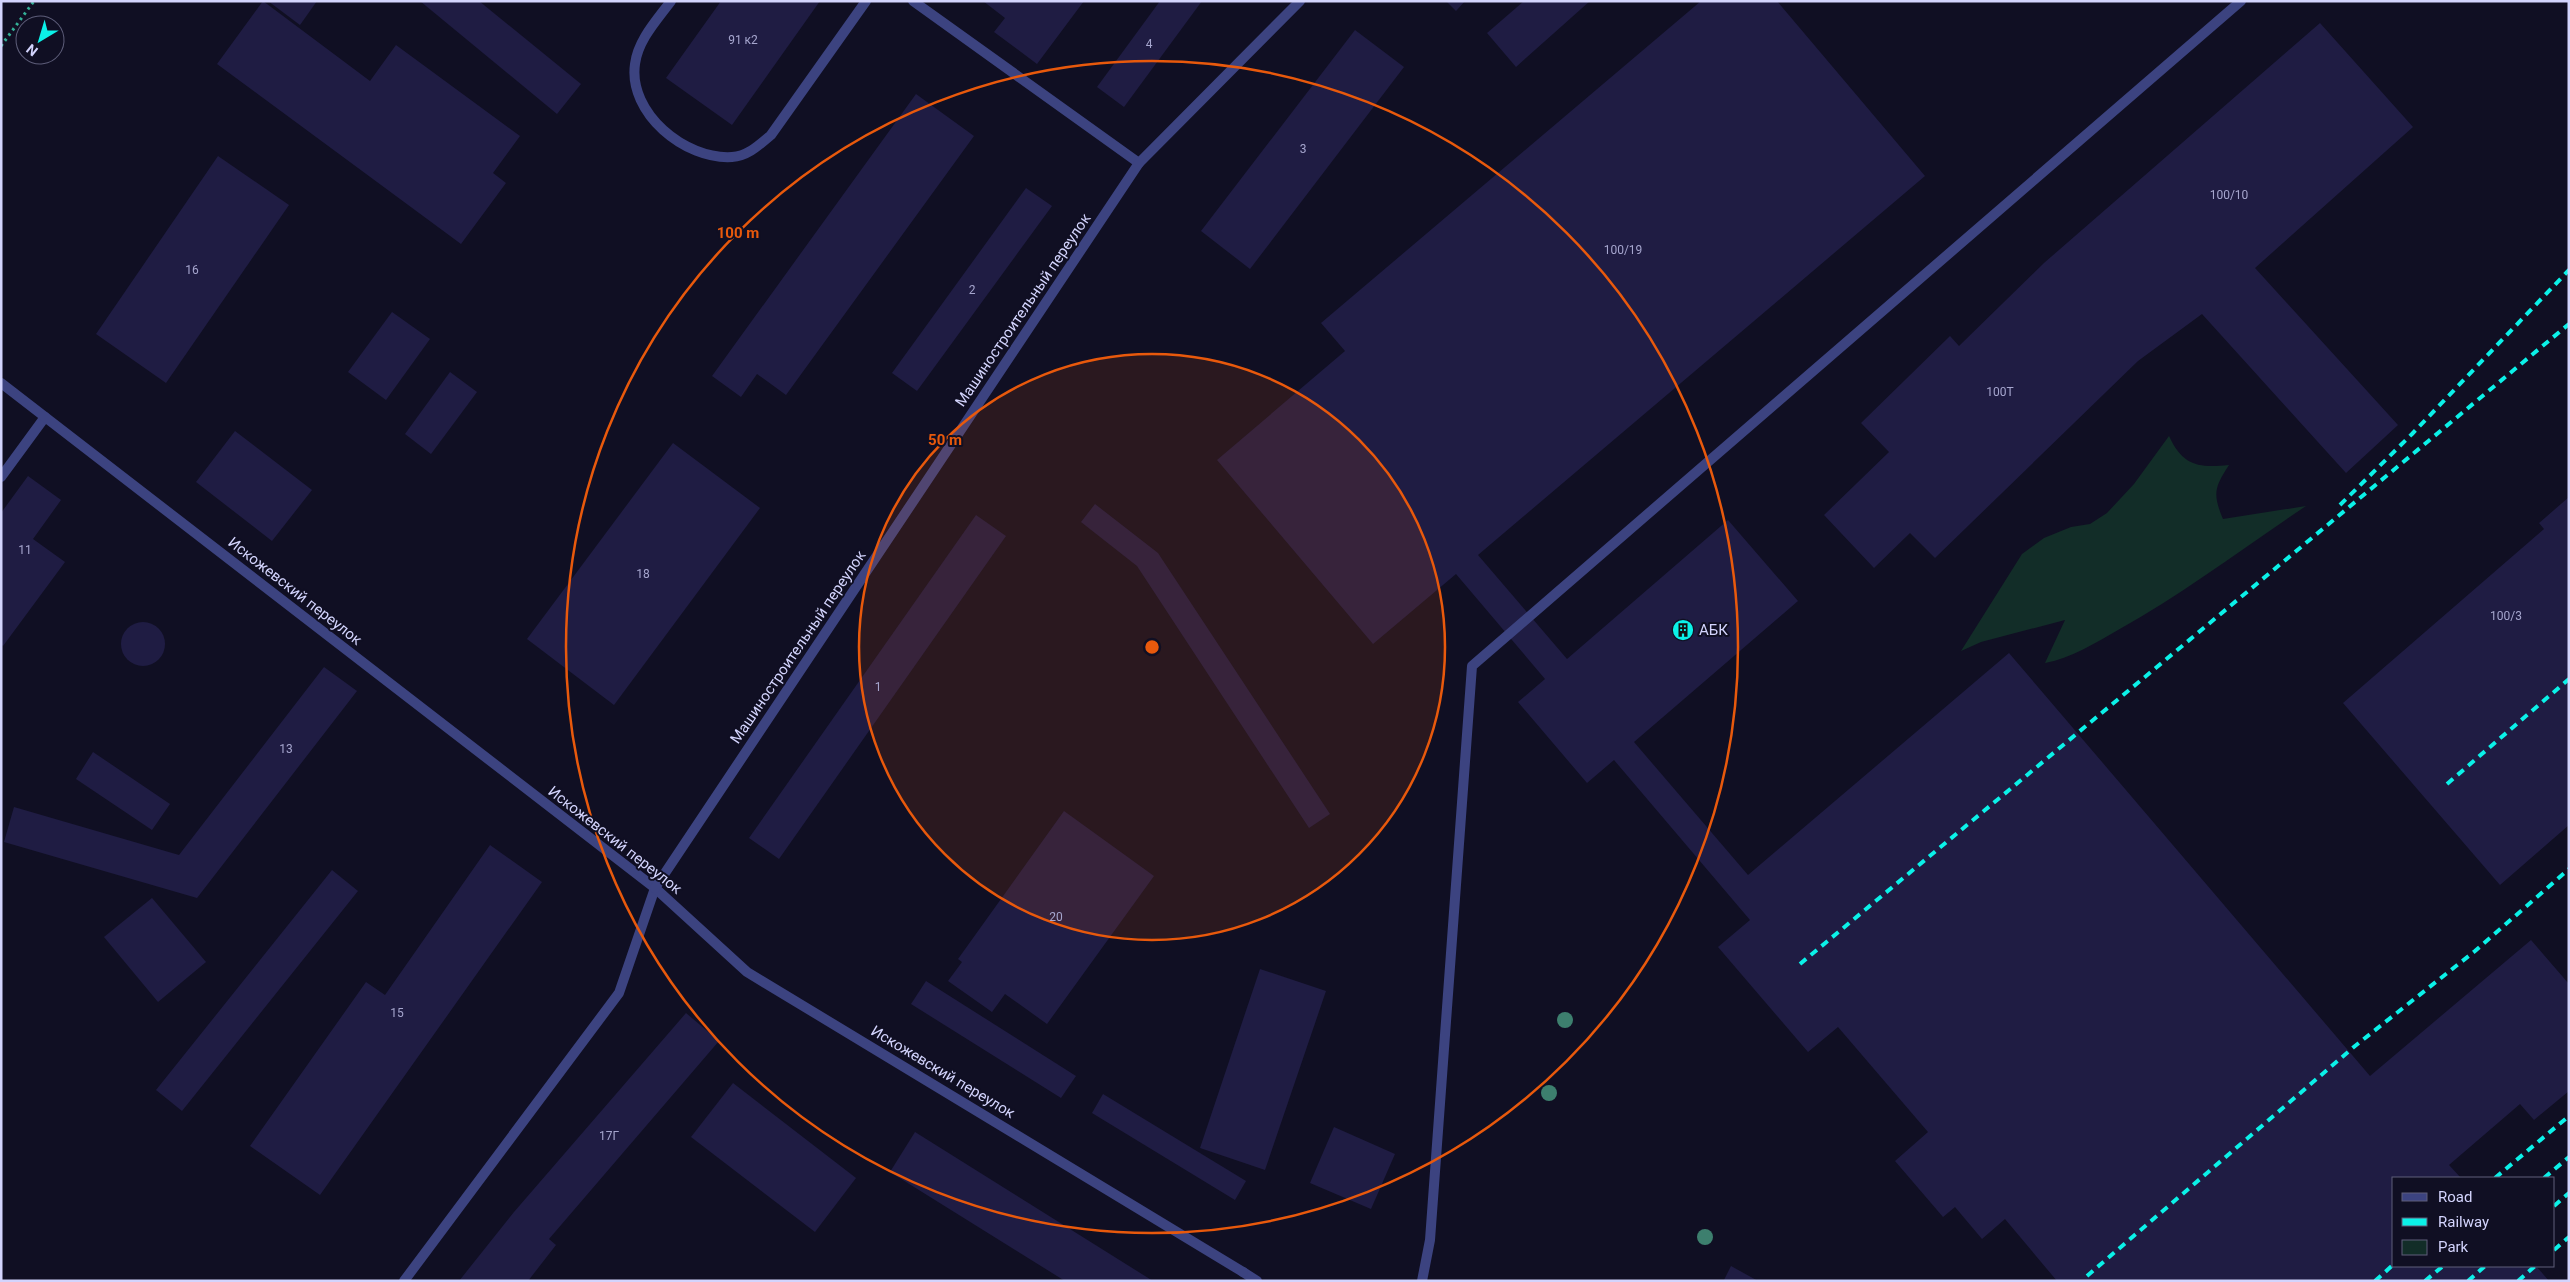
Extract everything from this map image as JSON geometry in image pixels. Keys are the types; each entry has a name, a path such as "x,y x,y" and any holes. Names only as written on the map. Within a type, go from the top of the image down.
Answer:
{"street":[{"path":"671,1 642,42 635,64 635,84 642,103 656,123 675,138 712,156 733,157 753,151 771,135 866,1"},
{"path":"913,1 1139,163"},
{"name":"Машиностроительный переулок","path":"404,1281 619,993 655,888 1139,163 1300,1"},
{"path":"1422,1281 1430,1240 1472,666 2241,1"},
{"name":"Искожевский переулок","path":"1,383 655,888 747,972 1257,1281"},
{"path":"1,477 45,417"}],"path":[{"path":"1,46 34,1"}],"green space":[{"path":"2169,436 2180,454 2193,463 2209,466 2229,465 2218,485 2216,496 2223,519 2306,506 2166,601 2074,654 2045,663 2065,620 1981,642 1961,651 2022,554 2044,538 2071,527 2090,524 2107,513 2134,484"}],"building":[{"path":"263,1 370,81 396,45 520,136 493,173 506,183 461,244 217,64"},
{"path":"268,1 317,1 300,25"},
{"path":"420,1 479,1 581,84 557,114"},
{"path":"721,1 820,1 732,125 666,78"},
{"path":"983,1 1084,1 1037,64 994,32 1005,18"},
{"path":"1160,1 1202,1 1124,107 1097,87"},
{"path":"1446,1 1465,1 1456,11"},
{"path":"1524,1 1590,1 1516,67 1487,33"},
{"path":"1701,1 1777,1 1925,176 1478,555 1567,659 1728,520 1798,601 1634,742 1748,875 2009,653 2370,1076 2531,940 2569,984 2569,1091 2534,1120 2520,1104 2449,1165 2460,1177 2392,1177 2392,1267 2537,1267 2549,1281 2057,1281 2005,1219 1982,1239 1955,1207 1943,1217 1895,1161 1928,1132 1838,1027 1808,1052 1718,947 1750,920 1614,760 1587,783 1518,702 1545,679 1456,574 1373,644 1217,460 1345,351 1321,323"},
{"path":"2320,23 2413,127 2255,268 2398,425 2346,473 2202,314 2138,361 1935,558 1910,533 1874,568 1824,515 1889,452 1861,423 1950,336 1959,346 2044,263"},
{"path":"1355,30 1404,67 1250,269 1201,231"},
{"path":"916,94 974,136 786,395 757,374 741,397 712,376"},
{"path":"218,156 289,205 166,383 96,334"},
{"path":"1026,188 1052,206 917,391 892,373"},
{"path":"392,312 430,339 386,400 348,372"},
{"path":"450,372 477,392 431,454 405,434"},
{"path":"235,431 312,490 272,541 196,482"},
{"path":"673,443 760,508 614,705 527,639"},
{"path":"28,476 61,500 33,539 65,562 3,646 1,644 1,513"},
{"path":"2569,497 2569,825 2500,885 2343,703 2544,529 2539,523"},
{"path":"1095,504 1158,553 1330,814 1309,828 1137,566 1081,522"},
{"path":"976,515 1006,536 779,859 749,838"},
{"path":"139,622 147,622 159,628 165,644 159,660 147,666 139,666 127,660 121,648 121,640 127,628"},
{"path":"324,667 357,691 197,898 4,842 14,807 179,855"},
{"path":"93,752 170,804 152,830 76,779"},
{"path":"1064,811 1154,876 1047,1024 1005,994 992,1012 948,981 962,962 958,959"},
{"path":"490,845 542,882 320,1195 250,1146 366,982 385,995"},
{"path":"332,870 358,891 182,1111 156,1090"},
{"path":"152,898 206,962 158,1002 104,937"},
{"path":"1260,969 1326,991 1265,1170 1200,1148"},
{"path":"926,981 1076,1076 1061,1098 911,1004"},
{"path":"686,1013 719,1041 549,1239 556,1245 528,1281 459,1281 514,1212"},
{"path":"733,1083 856,1178 815,1232 691,1137"},
{"path":"1103,1094 1246,1181 1235,1200 1092,1113"},
{"path":"1334,1127 1395,1154 1371,1209 1310,1183"},
{"path":"915,1132 1153,1281 1065,1281 890,1172"},
{"path":"1731,1266 1758,1281 1724,1280"}],"railway":[{"path":"2340,505 2412,434 2569,270"},
{"path":"1800,964 2569,324"},
{"path":"2447,784 2569,679"},
{"path":"2087,1276 2355,1046 2475,951 2569,869"},
{"path":"2496,1177 2569,1116"},
{"path":"2545,1177 2569,1157"},
{"path":"2555,1205 2569,1193"},
{"path":"2555,1249 2569,1237"},
{"path":"2375,1281 2392,1266"},
{"path":"2425,1281 2442,1267"},
{"path":"2468,1281 2484,1267"},
{"path":"2518,1281 2534,1267"}],"place":[{"name":"АБК","path":"1683,630"}]}
